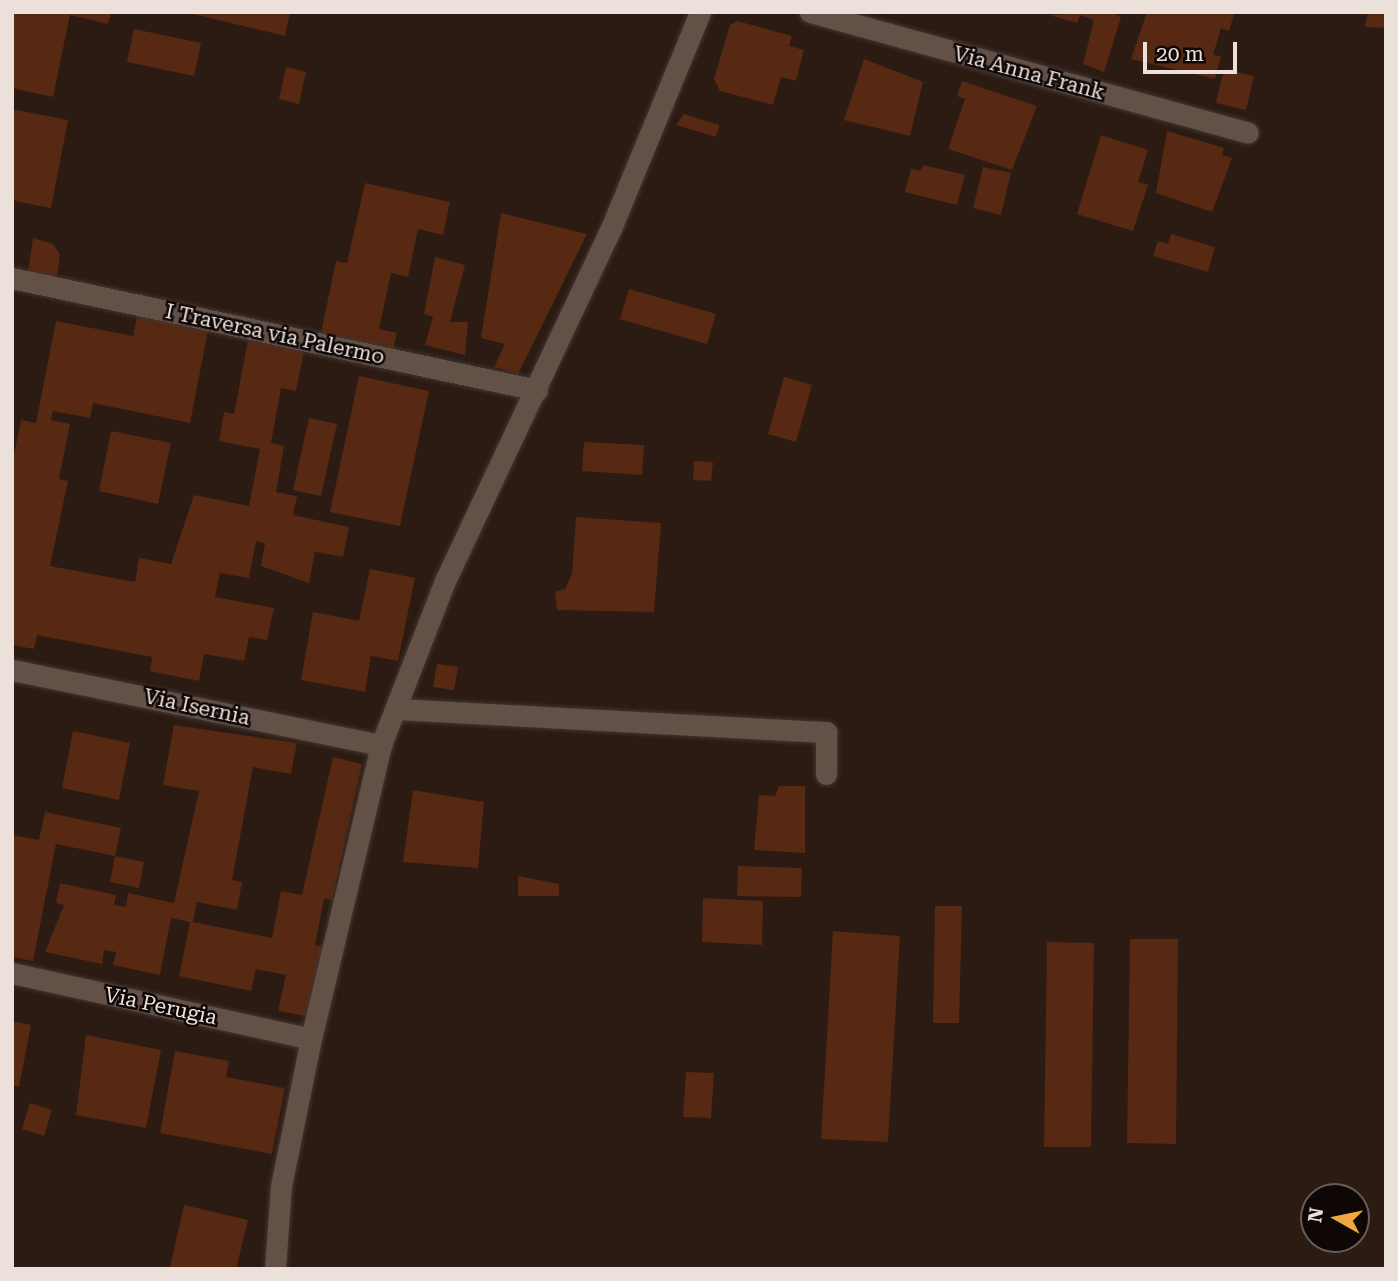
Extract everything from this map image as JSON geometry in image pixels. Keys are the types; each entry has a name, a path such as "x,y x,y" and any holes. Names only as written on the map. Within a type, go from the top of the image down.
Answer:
{"street":[{"path":"275,1269 281,1186 311,1039 381,745 398,709 445,581 537,390 700,12"},
{"name":"Via Anna Frank","path":"810,12 1248,133"},
{"name":"I Traversa via Palermo","path":"12,278 537,390"},
{"name":"Via Isernia","path":"12,670 381,745"},
{"path":"398,709 827,732 825,774"},
{"name":"Via Perugia","path":"12,974 311,1039"}],"building":[{"path":"12,12 111,12 108,24 70,15 53,97 12,88"},
{"path":"185,12 290,12 285,36"},
{"path":"1111,12 1121,17 1104,72 1083,64 1094,20 1080,15 1077,23 1049,15"},
{"path":"1147,12 1234,14 1229,31 1221,28 1213,55 1221,56 1215,79 1131,59"},
{"path":"1368,12 1386,12 1386,28 1365,27"},
{"path":"737,21 792,36 789,46 804,50 796,81 781,77 773,105 720,91 714,79 730,25"},
{"path":"134,29 201,43 194,76 127,62"},
{"path":"864,59 923,82 910,136 844,120"},
{"path":"286,67 306,72 299,104 279,99"},
{"path":"1224,69 1254,76 1246,110 1216,103"},
{"path":"962,81 1037,106 1012,170 948,149 965,99 957,96"},
{"path":"12,109 68,120 51,208 15,201 12,194"},
{"path":"684,114 719,125 716,137 676,125"},
{"path":"1167,131 1224,148 1222,155 1232,158 1212,212 1156,193"},
{"path":"1101,135 1148,150 1138,182 1148,185 1133,231 1077,214"},
{"path":"923,165 965,175 957,205 905,192 911,169 921,171"},
{"path":"983,167 1011,173 1001,215 973,208"},
{"path":"365,183 450,202 443,235 418,229 408,277 391,273 379,329 397,333 393,349 321,333 336,261 347,263"},
{"path":"501,213 587,234 518,374 494,367 505,344 481,338"},
{"path":"1171,234 1215,247 1208,272 1153,256 1158,241 1168,244"},
{"path":"33,238 53,244 60,254 57,278 28,272"},
{"path":"435,257 465,265 450,322 468,322 465,355 425,345 433,317 424,314"},
{"path":"629,289 716,314 707,344 620,319"},
{"path":"137,316 208,331 190,423 93,403 90,418 53,411 51,420 70,424 59,479 68,481 50,566 135,582 139,558 171,564 194,495 249,506 260,449 219,441 224,412 234,414 248,340 304,351 296,391 281,388 271,443 284,446 276,492 297,496 293,515 349,527 343,557 315,552 309,583 261,566 265,543 256,541 249,578 220,573 215,597 274,608 267,640 249,637 244,661 204,654 199,681 150,671 152,657 37,635 34,649 12,645 12,464 21,420 36,423 56,321 133,336"},
{"path":"359,376 429,391 400,526 330,512"},
{"path":"784,377 812,385 796,442 768,434"},
{"path":"309,418 337,424 321,496 293,490"},
{"path":"111,431 171,443 158,504 99,491"},
{"path":"584,442 644,445 642,475 582,471"},
{"path":"694,461 713,462 711,481 693,480"},
{"path":"576,517 661,523 654,612 557,610 555,592 565,589 572,574"},
{"path":"370,569 415,578 398,661 371,656 365,692 301,680 313,612 359,621"},
{"path":"437,664 458,667 454,690 433,687"},
{"path":"174,725 297,743 291,774 253,767 232,880 242,882 237,910 197,902 193,922 272,938 281,891 302,895 333,757 362,764 332,900 324,899 315,945 324,947 306,1016 278,1011 286,975 256,969 251,991 179,976 190,922 171,918 160,975 113,965 116,952 104,950 102,964 45,952 64,905 56,903 60,883 116,895 114,905 126,907 128,893 174,903 199,791 163,785"},
{"path":"73,731 130,743 119,800 62,788"},
{"path":"779,786 805,786 805,853 754,850 759,795 775,796"},
{"path":"413,790 484,802 478,868 403,862"},
{"path":"45,812 121,828 115,856 56,844 33,961 12,957 12,835 39,840"},
{"path":"115,856 144,862 139,888 110,882"},
{"path":"738,866 802,868 801,897 737,896"},
{"path":"518,876 559,884 559,896 518,896"},
{"path":"703,898 763,901 762,945 702,942"},
{"path":"935,906 962,906 959,1023 933,1023"},
{"path":"833,931 900,936 888,1142 821,1139"},
{"path":"1130,939 1178,939 1176,1144 1127,1143"},
{"path":"1047,942 1094,943 1091,1147 1044,1147"},
{"path":"12,1021 31,1025 19,1087 12,1085"},
{"path":"86,1035 161,1050 146,1128 76,1115"},
{"path":"175,1051 229,1061 226,1077 285,1088 272,1154 160,1133"},
{"path":"686,1072 714,1073 711,1118 683,1117"},
{"path":"30,1103 52,1110 44,1136 22,1129"},
{"path":"184,1205 248,1220 236,1269 170,1267"}]}
